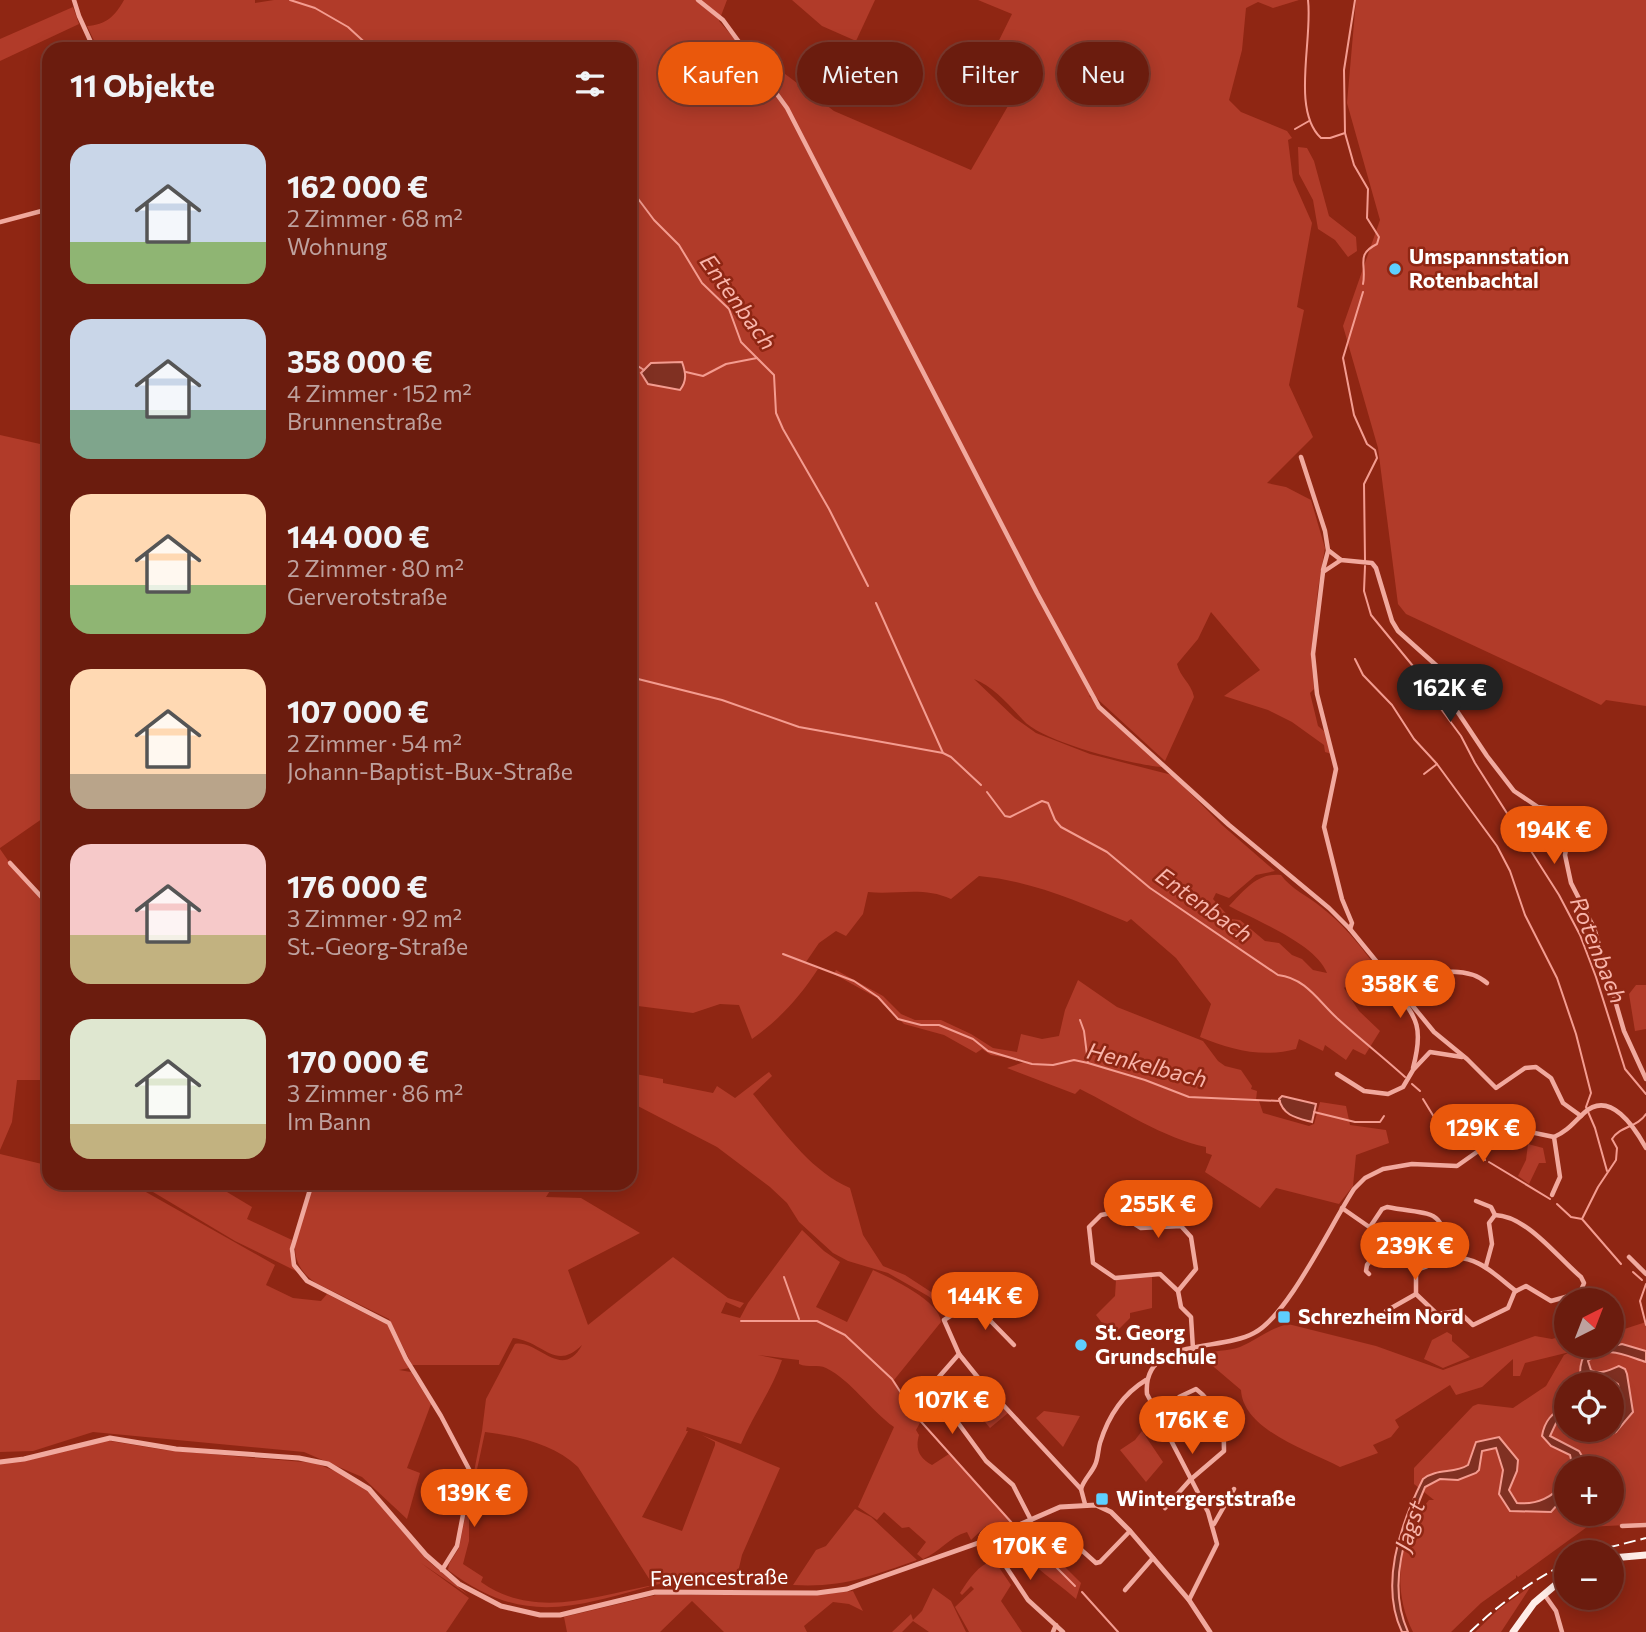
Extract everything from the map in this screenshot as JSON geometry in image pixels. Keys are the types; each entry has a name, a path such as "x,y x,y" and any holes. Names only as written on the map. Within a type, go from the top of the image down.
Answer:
{"main road":[{"path":"1624,1557 1646,1555"},
{"path":"1513,1632 1523,1616 1554,1585"}],"street":[{"path":"74,0 91,42"},
{"path":"698,0 723,20 787,108 1037,593 1099,707 1229,825 1329,908 1350,929 1434,1032 1496,1088 1525,1068 1541,1068 1551,1078 1563,1103 1585,1113"},
{"path":"0,222 42,211"},
{"path":"1301,457 1325,531 1328,550 1313,654 1317,694 1336,769 1324,827 1342,899 1352,923 1350,929"},
{"path":"1328,550 1341,560 1365,561 1376,568 1392,621 1398,631 1437,666 1450,689 1457,711 1514,791 1538,807 1555,809 1562,815 1569,835 1564,855 1571,883 1594,928 1624,1031 1646,1079"},
{"path":"1323,572 1341,560"},
{"path":"10,863 42,897"},
{"path":"1400,991 1407,984 1459,970 1479,977 1487,984"},
{"path":"1388,978 1388,982 1418,1026 1420,1038 1413,1070"},
{"path":"1418,1051 1454,1054 1467,1059"},
{"path":"1337,1074 1371,1093 1388,1094 1403,1087 1413,1070 1430,1052"},
{"path":"1081,1489 1084,1479 1096,1464 1102,1436 1113,1413 1133,1388 1146,1380 1155,1364 1167,1354 1233,1343 1257,1332 1269,1322 1292,1292 1354,1189 1365,1178 1383,1169 1412,1164 1457,1166 1508,1130 1516,1129 1554,1137 1567,1130 1585,1113 1611,1107 1634,1129 1646,1147"},
{"path":"1552,1195 1560,1177 1554,1137"},
{"path":"310,1190 292,1249 294,1265 307,1282 389,1322 406,1359 441,1416 471,1473 457,1546 442,1571"},
{"path":"1476,1201 1491,1207 1495,1215"},
{"path":"1370,1227 1382,1209 1387,1207 1434,1216 1442,1222 1446,1231 1446,1259"},
{"path":"1342,1208 1375,1231 1382,1246 1416,1270"},
{"path":"1178,1291 1196,1269 1191,1237 1181,1226 1142,1228 1116,1212 1101,1215 1088,1227 1093,1263 1109,1276 1115,1278 1160,1274 1178,1291 1181,1307 1191,1318 1193,1349"},
{"path":"1486,1266 1492,1244 1489,1223 1495,1215"},
{"path":"1416,1270 1416,1294 1437,1314 1458,1311 1473,1325 1508,1308 1516,1291 1526,1286 1551,1301 1580,1293 1584,1283 1581,1277 1524,1225 1510,1215 1495,1215"},
{"path":"1369,1274 1366,1271 1367,1265 1382,1246"},
{"path":"1629,1257 1646,1274"},
{"path":"1416,1270 1446,1259 1459,1258 1486,1266 1516,1291"},
{"path":"1023,1290 985,1294 944,1320 959,1354 1081,1489 1085,1504 1096,1505 1111,1512 1130,1531 1189,1600 1210,1632"},
{"path":"1386,1311 1416,1294"},
{"path":"972,1302 1014,1345"},
{"path":"959,1354 931,1386 986,1461 1013,1485 1031,1520"},
{"path":"1146,1380 1147,1394 1213,1524 1217,1544 1189,1600"},
{"path":"1165,1508 1190,1480 1224,1451 1224,1434 1208,1397 1196,1389 1179,1397"},
{"name":"Fayencestraße","path":"0,1462 24,1460 110,1437 176,1450 299,1458 328,1464 369,1489 442,1571 459,1584 500,1606 532,1614 561,1615 655,1592 806,1593 847,1589 981,1542 981,1536 988,1530 998,1534 1060,1507 1085,1504"},
{"path":"1213,1524 1234,1489"},
{"path":"1624,1526 1646,1525"},
{"path":"1058,1528 1096,1563 1130,1531"},
{"path":"981,1542 987,1548 993,1547 998,1542 998,1534"},
{"path":"993,1547 1028,1600 1063,1632"},
{"path":"1125,1590 1153,1558"},
{"path":"1544,1593 1556,1611 1562,1632"},
{"path":"1053,1632 1056,1625"}],"shaded area":[{"path":"124,0 255,0 255,3 274,0 727,0 719,21 737,42 658,42 658,105 783,105 783,72 797,83 797,105 826,105 834,111 971,170 1006,105 1043,105 1043,42 998,42 1012,14 978,0 1299,0 1273,8 1258,2 1246,8 1242,50 1229,100 1241,112 1287,131 1292,138 1288,140 1293,180 1312,223 1297,307 1304,310 1289,385 1313,437 1267,483 1286,487 1311,500 1325,548 1311,654 1314,689 1310,693 1318,726 1324,731 1332,754 1325,752 1324,745 1292,722 1268,710 1224,696 1260,670 1211,612 1198,639 1177,664 1194,697 1165,761 1092,694 1089,696 1162,767 1110,757 1049,736 1033,728 995,692 974,679 1015,718 1036,733 1090,754 1172,775 1222,825 1275,871 1256,875 1229,898 1216,893 1213,899 1231,919 1240,920 1265,941 1279,943 1313,970 1327,973 1321,962 1299,943 1229,906 1258,879 1281,875 1336,920 1374,964 1344,988 1359,1011 1380,1031 1365,1055 1353,1049 1346,1060 1325,1045 1323,1051 1299,1039 1296,1049 1259,1053 1223,1046 1200,1037 1211,1004 1176,958 1131,919 1127,922 1036,887 979,876 951,899 920,892 868,892 863,914 846,936 836,931 819,943 806,962 818,969 811,980 780,1016 752,1039 739,1005 720,1004 693,1013 637,1006 637,42 95,42 87,26 109,19"},
{"path":"792,0 875,0 856,41 822,26"},
{"path":"1356,0 1646,0 1646,706 1606,700 1601,705 1406,614 1398,604 1378,448 1343,326 1380,220 1347,103"},
{"path":"73,7 79,24 0,61 0,39"},
{"path":"1298,147 1307,148 1314,161 1329,216 1356,237 1357,251 1348,257 1335,240 1318,229 1313,200 1299,174"},
{"path":"682,362 685,377 680,390 648,384 641,373 651,363"},
{"path":"0,435 42,444 42,819 0,848"},
{"path":"0,849 42,899 42,1080 17,1080 12,1122 0,1150"},
{"path":"836,970 883,996 901,1014 915,1020 941,1020 993,1048 1017,1052 1021,1034 1042,1039 1059,1036 1065,1010 1078,980 1117,1007 1203,1041 1218,1061 1225,1066 1241,1070 1252,1086 1251,1089 1257,1091 1256,1100 1247,1100 1259,1101 1263,1113 1309,1126 1314,1124 1320,1102 1346,1106 1350,1125 1386,1130 1389,1143 1356,1155 1353,1186 1339,1204 1276,1188 1260,1208 1205,1172 1212,1155 1206,1153 1206,1147 1158,1130 1080,1089 1075,1094 1007,1068 1027,1061 991,1055 982,1049 976,1053 944,1035 904,1024 879,999 834,974"},
{"path":"1636,985 1646,985 1646,1029 1635,1031 1629,994"},
{"path":"769,1072 772,1076 753,1094 809,1159 835,1180 850,1188 863,1235 883,1266 905,1275 951,1305 988,1284 985,1291 945,1315 940,1305 928,1296 888,1273 848,1261 833,1253 799,1222 787,1203 770,1187 717,1147 637,1106 637,1074 663,1079 663,1083 713,1093 717,1086 735,1098"},
{"path":"1282,1096 1316,1104 1312,1122 1287,1113 1279,1099"},
{"path":"1528,1144 1543,1148 1546,1163 1539,1163 1529,1184 1518,1176 1526,1160"},
{"path":"0,1154 42,1164 42,1190 142,1190 275,1265 266,1285 293,1298 321,1301 327,1294 388,1325 409,1368 399,1370 411,1372 431,1404 407,1468 420,1473 407,1519 362,1477 304,1452 93,1432 33,1451 0,1452"},
{"path":"150,1190 224,1190 252,1207 247,1219 292,1240 290,1253 296,1271 235,1241"},
{"path":"311,1190 550,1190 546,1197 581,1198 640,1233 568,1270 588,1325 673,1257 728,1298 744,1303 740,1308 726,1302 721,1313 740,1318 802,1230 840,1262 816,1307 847,1322 873,1270 924,1298 939,1314 941,1322 894,1380 921,1421 916,1430 919,1435 919,1453 932,1465 949,1454 1013,1522 1002,1527 986,1526 971,1540 967,1532 961,1534 923,1559 917,1554 926,1542 909,1527 902,1528 884,1512 877,1520 858,1507 894,1427 844,1380 826,1368 802,1365 799,1360 758,1355 782,1360 741,1444 687,1427 688,1431 642,1517 682,1531 715,1445 715,1442 702,1435 780,1468 742,1555 735,1585 663,1584 599,1600 549,1607 525,1606 501,1599 475,1588 448,1570 459,1548 486,1399 515,1344 532,1347 558,1360 566,1360 574,1355 582,1345 573,1353 564,1356 549,1353 533,1344 513,1338 499,1365 412,1365 389,1319 316,1283 304,1273 295,1249 299,1224","holes":["485,1432 522,1439 558,1452 578,1467 653,1585 587,1599 544,1603 522,1600 502,1593 481,1582 483,1577 463,1564 469,1541 469,1507"]},
{"path":"1152,1277 1152,1308 1130,1313 1130,1318 1112,1336 1096,1315 1115,1296 1116,1280"},
{"path":"1646,1322 1646,1524 1624,1525 1624,1456 1554,1456 1554,1526 1607,1526 1587,1527 1569,1540 1554,1540 1554,1551 1518,1577 1516,1575 1516,1578 1481,1603 1451,1632 1413,1632 1403,1605 1401,1563 1416,1515 1429,1500 1434,1500 1414,1484 1414,1468 1473,1406 1478,1404 1513,1408 1546,1386 1554,1372 1554,1442 1624,1442 1624,1372 1554,1372 1562,1358 1624,1358 1624,1329"},
{"path":"1288,1324 1376,1346 1443,1370 1535,1336 1552,1339 1554,1356 1525,1363 1520,1376 1513,1376 1513,1359 1482,1387 1456,1395 1450,1385 1395,1420 1399,1427 1391,1437 1373,1445 1378,1453 1340,1467 1265,1428 1253,1417 1241,1390 1201,1356 1240,1347"},
{"path":"1447,1332 1452,1335 1452,1341 1470,1357 1443,1368 1424,1359 1432,1340"},
{"path":"1624,1345 1646,1351 1646,1362 1624,1355"},
{"path":"1583,1358 1592,1358 1588,1361 1591,1370 1598,1372 1580,1372"},
{"path":"1619,1366 1625,1369 1633,1412 1624,1423 1624,1372 1598,1372"},
{"path":"992,1397 1008,1413 990,1428 976,1411"},
{"path":"1044,1411 1080,1416 1063,1447 1036,1418"},
{"path":"1554,1415 1554,1428 1550,1436 1554,1438 1554,1442 1562,1442 1579,1451 1582,1456 1570,1456 1551,1446 1542,1436"},
{"path":"1142,1431 1163,1462 1146,1482 1120,1450 1135,1440"},
{"path":"1499,1437 1518,1460 1517,1471 1509,1490 1517,1503 1532,1503 1554,1493 1554,1509 1551,1512 1510,1511 1499,1494 1503,1470 1496,1448 1482,1451 1479,1470 1476,1473 1458,1480 1440,1479 1425,1487 1401,1558 1399,1595 1408,1632 1402,1632 1392,1594 1396,1554 1407,1515 1423,1479 1434,1473 1468,1465 1476,1442"},
{"path":"104,1440 165,1450 315,1463 350,1477 370,1493 427,1560 468,1595 421,1563 469,1598 446,1632 0,1632 0,1464 29,1460"},
{"path":"855,1509 871,1517 917,1560 842,1583 793,1585 816,1550 826,1546"},
{"path":"1025,1527 1081,1583 1076,1599 1038,1568 1018,1547 1001,1556 1005,1541"},
{"path":"994,1560 1011,1585 1001,1601 1022,1632 969,1632 955,1607 974,1589 971,1586 962,1595 960,1593 978,1569"},
{"path":"1531,1586 1501,1632 1475,1632 1499,1609"},
{"path":"933,1588 951,1601 966,1632 929,1632 913,1621 902,1632 892,1632 911,1614 913,1620 922,1611"},
{"path":"853,1591 863,1611 849,1604 833,1602 804,1626 807,1632 724,1632 692,1601 660,1632 567,1632 564,1617 656,1595 810,1595"}],"waterway":[{"name":"Entenbach","path":"290,0 315,8 348,27 364,42"},
{"path":"1308,0 1305,73 1307,110 1312,126 1321,138 1345,133"},
{"name":"Rotenbach","path":"1355,0 1344,70 1345,133 1354,165 1368,189 1367,218 1379,237 1377,244 1364,256 1363,284"},
{"path":"1295,129 1309,121"},
{"name":"Entenbach","path":"637,197 654,220 679,245 702,283 729,309 741,342 774,375 776,413 783,429 829,509 868,586"},
{"name":"Rotenbach","path":"1363,292 1343,358 1354,415 1367,444 1375,450 1377,458 1364,484 1365,560"},
{"path":"686,372 703,376 726,364 757,358"},
{"path":"637,366 644,370"},
{"name":"Rotenbach","path":"1365,566 1364,591 1371,615 1431,688 1441,709 1461,736 1475,763 1559,895 1580,935 1596,977 1625,1069 1646,1094"},
{"name":"Entenbach","path":"876,603 943,753 981,785"},
{"path":"1355,659 1363,675 1392,705 1414,739 1437,764 1497,846 1510,871 1525,915 1557,978 1576,1034 1591,1093 1586,1107 1607,1171"},
{"path":"637,679 722,700 799,727 943,753"},
{"path":"1424,774 1437,764"},
{"name":"Entenbach","path":"987,792 1005,816 1010,817 1042,801 1048,803 1061,827 1107,852 1150,888 1278,975 1304,986 1405,1077"},
{"name":"Henkelbach","path":"783,954 854,981 878,997 898,1019 921,1025 939,1025 973,1039 988,1051 1032,1064 1053,1065 1074,1060 1088,1063 1189,1097 1280,1101"},
{"path":"1080,1020 1088,1063"},
{"name":"Entenbach","path":"1412,1084 1420,1091"},
{"name":"Entenbach","path":"1423,1099 1434,1117 1474,1149"},
{"name":"Henkelbach","path":"1314,1112 1355,1122 1380,1122 1384,1116"},
{"name":"Rotenbach","path":"1621,1264 1582,1219 1598,1187 1616,1160 1617,1148 1612,1139 1646,1114"},
{"name":"Entenbach","path":"1481,1156 1485,1160"},
{"name":"Entenbach","path":"1489,1162 1550,1199"},
{"name":"Entenbach","path":"1557,1204 1571,1217 1582,1219"},
{"name":"Rotenbach","path":"1633,1272 1642,1280"},
{"path":"784,1277 799,1319"},
{"name":"Rotenbach","path":"1646,1284 1640,1301 1646,1325"},
{"path":"741,1321 817,1321 845,1335 892,1379 916,1416 1011,1522"},
{"path":"1021,1532 1075,1586"},
{"path":"1082,1592 1118,1632"}],"railway":[{"path":"1624,1544 1646,1538"},
{"path":"1470,1632 1515,1594 1554,1570"}],"place":[{"name":"Umspannstation Rotenbachtal","path":"1395,269"},
{"name":"Schrezheim Nord","path":"1284,1317"},
{"name":"St. Georg Grundschule","path":"1081,1345"},
{"name":"Wintergerststraße","path":"1102,1499"}],"water label":[{"name":"Jagst","path":"1410,1526"}]}
